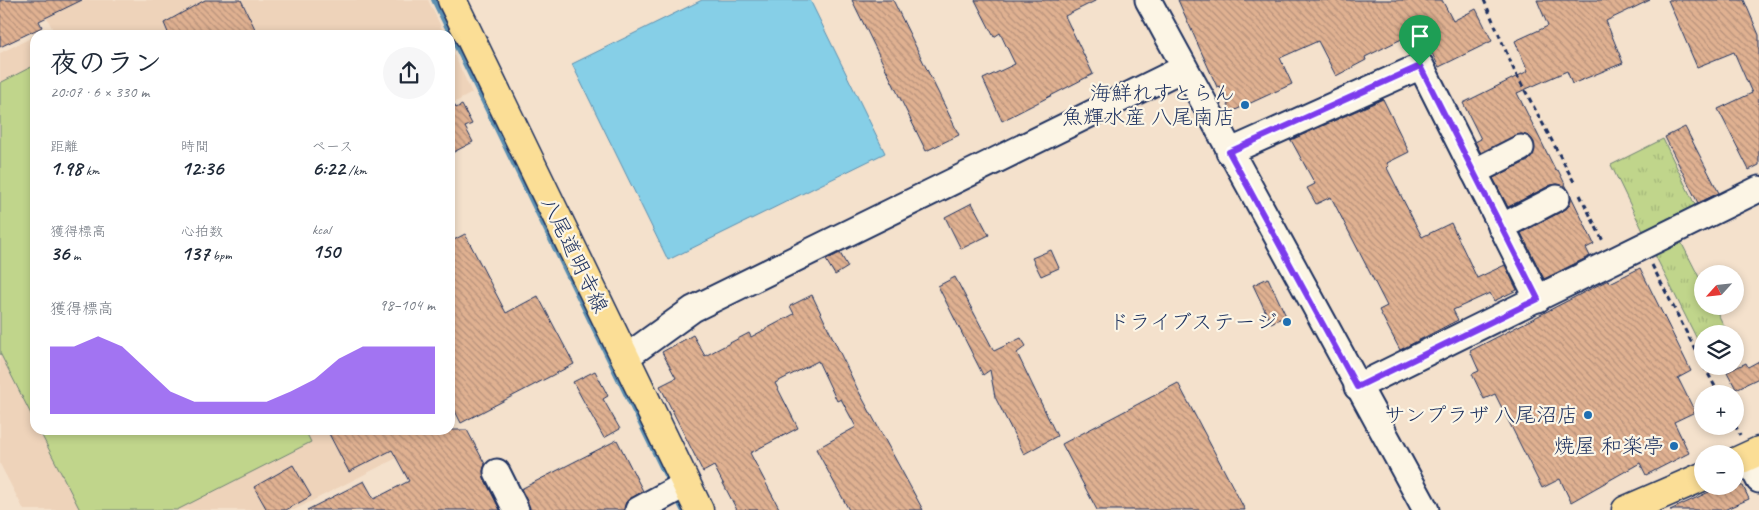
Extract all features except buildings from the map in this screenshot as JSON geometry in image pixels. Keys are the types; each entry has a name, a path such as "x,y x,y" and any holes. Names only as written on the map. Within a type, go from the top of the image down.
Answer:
{"main road":[{"name":"八尾道明寺線","path":"452,0 625,358 676,490 699,510"},
{"path":"1626,510 1694,480"}],"street":[{"path":"1148,0 1357,387 1426,510"},
{"path":"1229,152 1420,66 1538,299"},
{"path":"625,358 693,309 1184,68"},
{"path":"1474,172 1521,148"},
{"path":"1357,387 1642,247 1757,195"},
{"path":"1502,226 1556,198"},
{"path":"497,472 516,510"},
{"path":"638,510 676,490"}],"path":[{"path":"1484,0 1514,70 1547,128 1613,261"},
{"path":"1642,247 1694,348"}],"shaded area":[{"path":"38,0 428,0 443,30 48,30 52,28"},
{"path":"30,38 30,435 442,435 294,510 24,510 0,464 0,53"},
{"path":"455,57 472,93 455,102"}],"green space":[{"path":"30,68 30,412 0,353 0,83"},
{"path":"1663,139 1695,205 1643,231 1611,165"},
{"path":"1679,238 1694,267 1694,315 1718,315 1724,325 1694,325 1694,333 1653,251"},
{"path":"42,435 308,435 311,442 177,510 80,510"}],"water":[{"path":"702,0 810,0 885,153 668,260 572,64"}],"waterway":[{"path":"434,0 449,30"},
{"path":"455,43 671,486"},
{"path":"676,496 683,510"}],"place":[{"name":"海鮮れすとらん 魚輝水産 八尾南店","path":"1245,105"},
{"name":"ドライブステージ","path":"1287,322"},
{"name":"サンプラザ 八尾沼店","path":"1588,415"},
{"name":"焼屋 和楽亭","path":"1674,446"}],"route":[{"path":"1420,66 1538,299 1357,387 1229,152 1420,66"}]}
